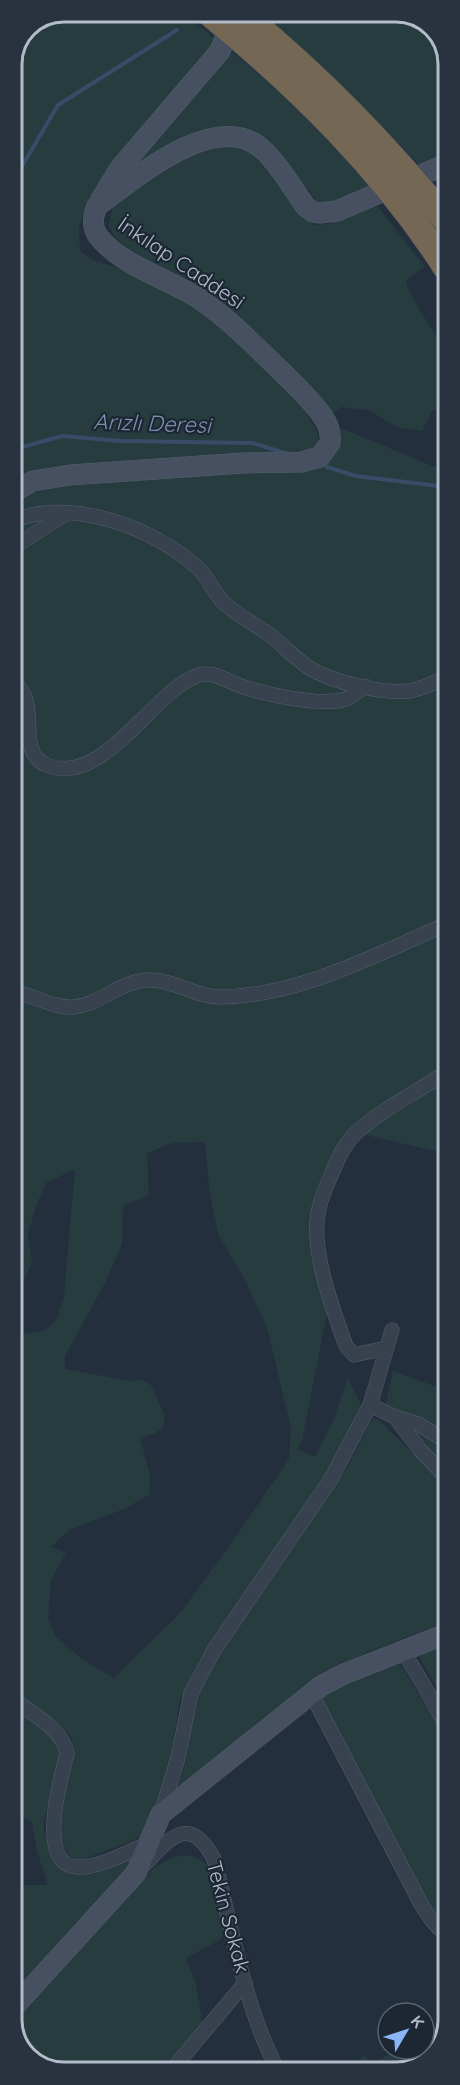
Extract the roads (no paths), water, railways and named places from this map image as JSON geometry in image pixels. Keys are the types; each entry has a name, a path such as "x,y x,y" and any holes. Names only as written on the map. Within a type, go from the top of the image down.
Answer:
{"highway":[{"path":"221,23 326,119 385,183 438,257"},
{"path":"253,23 341,102 406,170 438,210"}],"street":[{"path":"97,206 120,168 220,51 231,23"},
{"name":"İnkılap Caddesi","path":"22,487 33,481 70,475 301,462 320,456 330,443 328,426 323,417 290,380 246,337 198,299 121,256 106,244 94,229 94,214 97,206 172,154 211,138 236,138 260,147 306,207 313,212 320,213 349,207 438,168"},
{"path":"22,541 69,513"},
{"path":"22,519 38,514 84,514 128,526 172,549 199,569 221,600 235,612 265,632 309,668 329,677 387,690 410,691 438,680"},
{"path":"22,693 26,699 30,746 34,753 48,766 67,768 88,763 102,755 140,724 179,686 198,676 213,675 256,691 297,699 334,701 346,698 365,686"},
{"path":"22,993 33,995 58,1006 72,1007 93,1001 120,986 136,981 166,981 209,996 263,993 296,986 438,928"},
{"path":"386,1348 354,1355 346,1346 318,1253 317,1215 322,1196 341,1151 352,1137 370,1122 438,1078"},
{"path":"22,1998 136,1873 161,1814 178,1758 191,1693 214,1650 331,1479 370,1405 392,1330"},
{"path":"370,1405 395,1418 418,1424 438,1436"},
{"path":"395,1418 438,1469"},
{"path":"161,1814 311,1693 344,1674 438,1637"},
{"path":"403,1651 438,1711"},
{"path":"311,1693 421,1904 438,1927"},
{"path":"22,1707 56,1732 66,1748 67,1754 54,1819 55,1842 62,1858 68,1864 77,1867 88,1866 149,1843"},
{"name":"Tekin Sokak","path":"136,1873 178,1834 186,1833 201,1839 214,1859 246,1983 265,2043 274,2062"},
{"path":"179,2062 246,1983"}],"waterway":[{"path":"22,166 58,105 177,30"},
{"name":"Arızlı Deresi","path":"22,447 62,436 121,441 253,443 288,454"},
{"name":"Arızlı Deresi","path":"327,467 356,476 438,486"}]}
